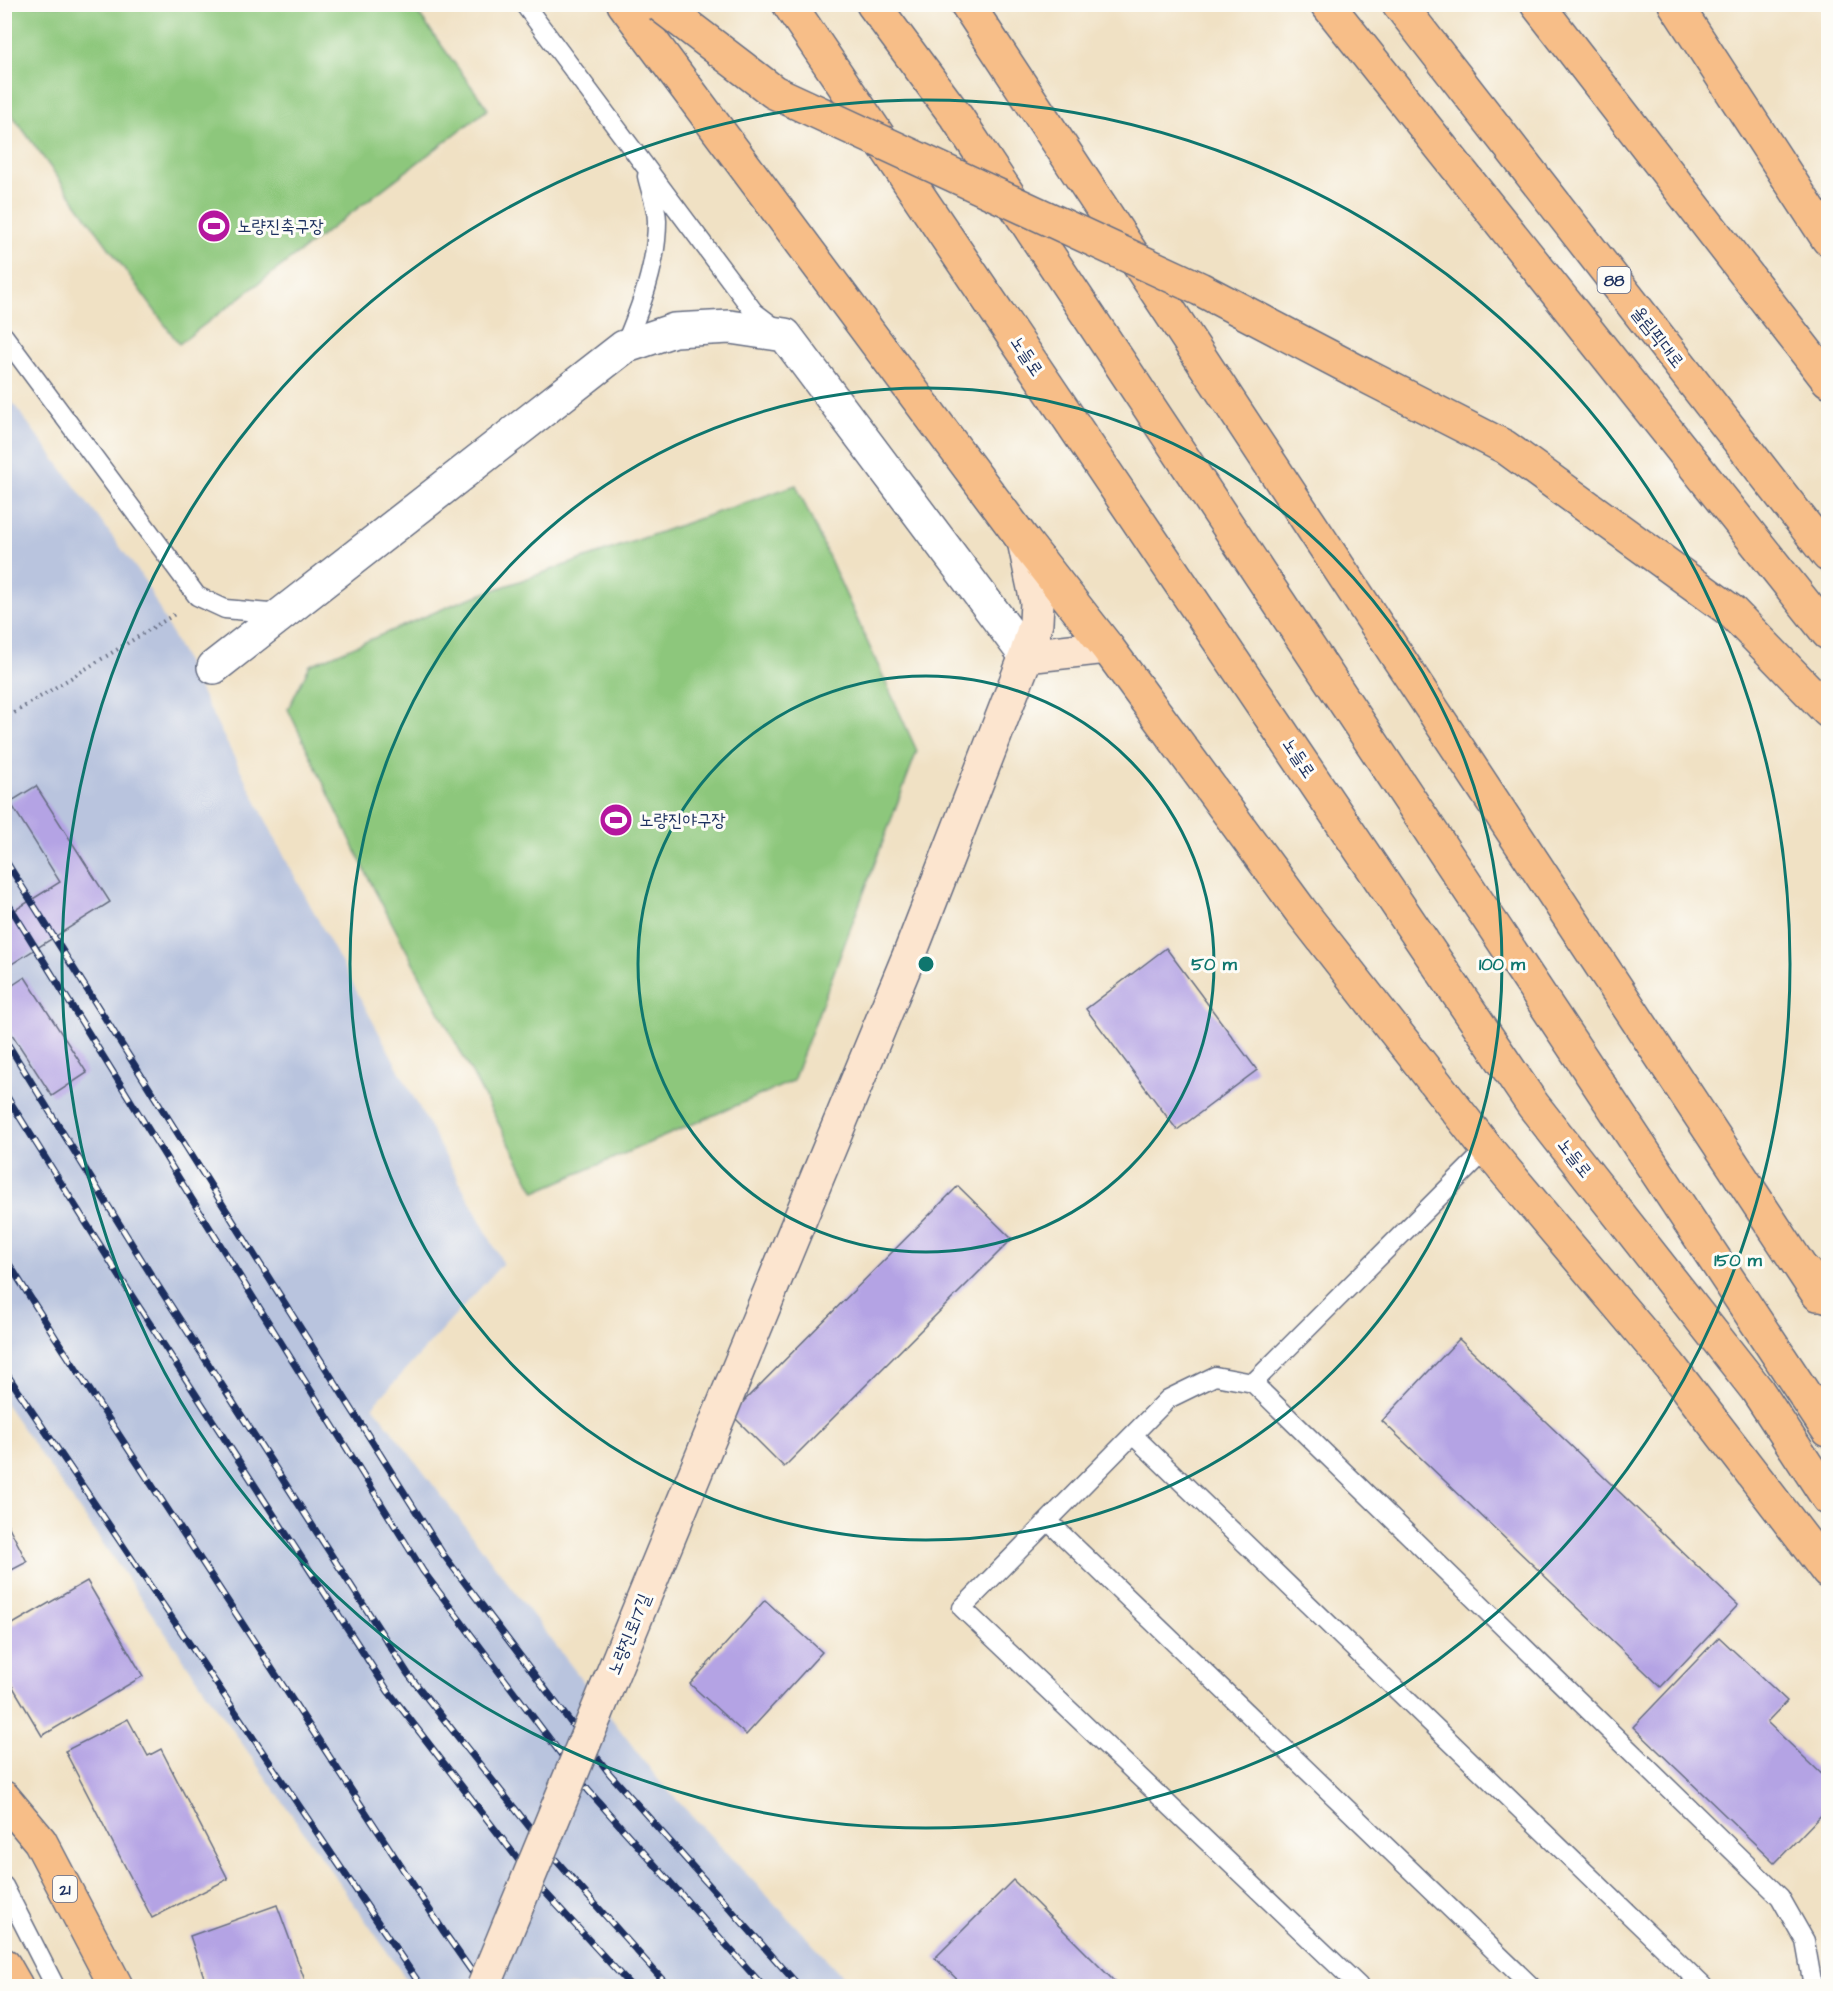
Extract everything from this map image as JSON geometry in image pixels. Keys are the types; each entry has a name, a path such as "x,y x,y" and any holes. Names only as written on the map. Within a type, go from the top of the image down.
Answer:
{"main road":[{"path":"624,4 1024,541 1107,647 1300,910 1487,1149 1669,1365 1828,1572"},
{"name":"노들로","path":"789,4 1533,1105 1757,1390 1828,1498"},
{"path":"873,4 958,119 1828,1430"},
{"path":"967,4 1828,1310"},
{"path":"1327,4 1828,633"},
{"name":"올림픽대로","path":"1399,4 1828,555"},
{"path":"1537,4 1828,380"},
{"path":"660,5 774,92 1200,290 1505,447 1731,611 1828,711"},
{"path":"1676,6 1828,239"},
{"path":"1803,1270 1828,1296"},
{"name":"21","path":"4,1798 40,1841 116,1986"},
{"path":"4,1965 16,1986"}],"street":[{"path":"214,667 624,347 674,330 730,327 785,335 1026,656 1107,647"},
{"name":"노량진로17길","path":"484,1986 910,951 1026,656 1036,622 1037,602 1024,541"}],"lane":[{"path":"524,4 754,312 785,335"},
{"path":"624,347 640,308 652,267 657,220 645,168"},
{"path":"4,336 197,596 225,609 281,614"},
{"path":"1253,1383 1487,1149"},
{"path":"1359,1986 962,1608 1168,1399 1215,1376 1253,1383 1780,1897 1805,1941 1813,1986"},
{"path":"1133,1435 1703,1986"},
{"path":"1048,1521 1531,1986"},
{"path":"4,1886 55,1986"}],"path":[{"path":"4,718 183,609"}],"shaded area":[{"path":"4,391 144,579 287,862 503,1263 373,1406 660,1782 852,1986 411,1986 5,1403"}],"green space":[{"name":"노량진축구장","path":"4,5 412,5 488,109 179,344 5,105"},
{"name":"노량진야구장","path":"796,485 917,751 793,1081 535,1192 374,889 288,709 310,665 459,602"}],"building":[{"path":"36,786 110,902 4,969 4,917 60,882 10,802"},
{"path":"1166,948 1257,1070 1177,1130 1086,1009"},
{"path":"25,977 87,1073 52,1096 4,1022 4,991"},
{"path":"958,1186 1012,1239 784,1467 731,1414"},
{"path":"1459,1339 1738,1605 1661,1687 1382,1421"},
{"path":"7,1523 27,1562 4,1574 4,1524"},
{"path":"87,1581 143,1676 42,1736 4,1672 4,1629"},
{"path":"765,1600 822,1652 746,1735 690,1684"},
{"path":"1719,1637 1787,1701 1767,1722 1828,1780 1828,1808 1775,1863 1633,1727"},
{"path":"128,1719 148,1756 161,1749 228,1879 152,1918 65,1751"},
{"path":"1013,1880 1119,1986 964,1986 935,1958"},
{"path":"277,1905 307,1986 207,1986 190,1936"}],"railway":[{"path":"4,858 443,1554 609,1773 799,1986"},
{"path":"4,897 423,1571 588,1790 763,1986"},
{"path":"4,1038 153,1278 408,1674 554,1858 668,1986"},
{"path":"4,1092 130,1293 388,1691 534,1880 631,1986"},
{"path":"4,1256 444,1932 482,1986"},
{"path":"4,1370 421,1986"}],"place":[{"name":"노량진축구장","path":"214,226"},
{"name":"노량진야구장","path":"616,820"}]}
